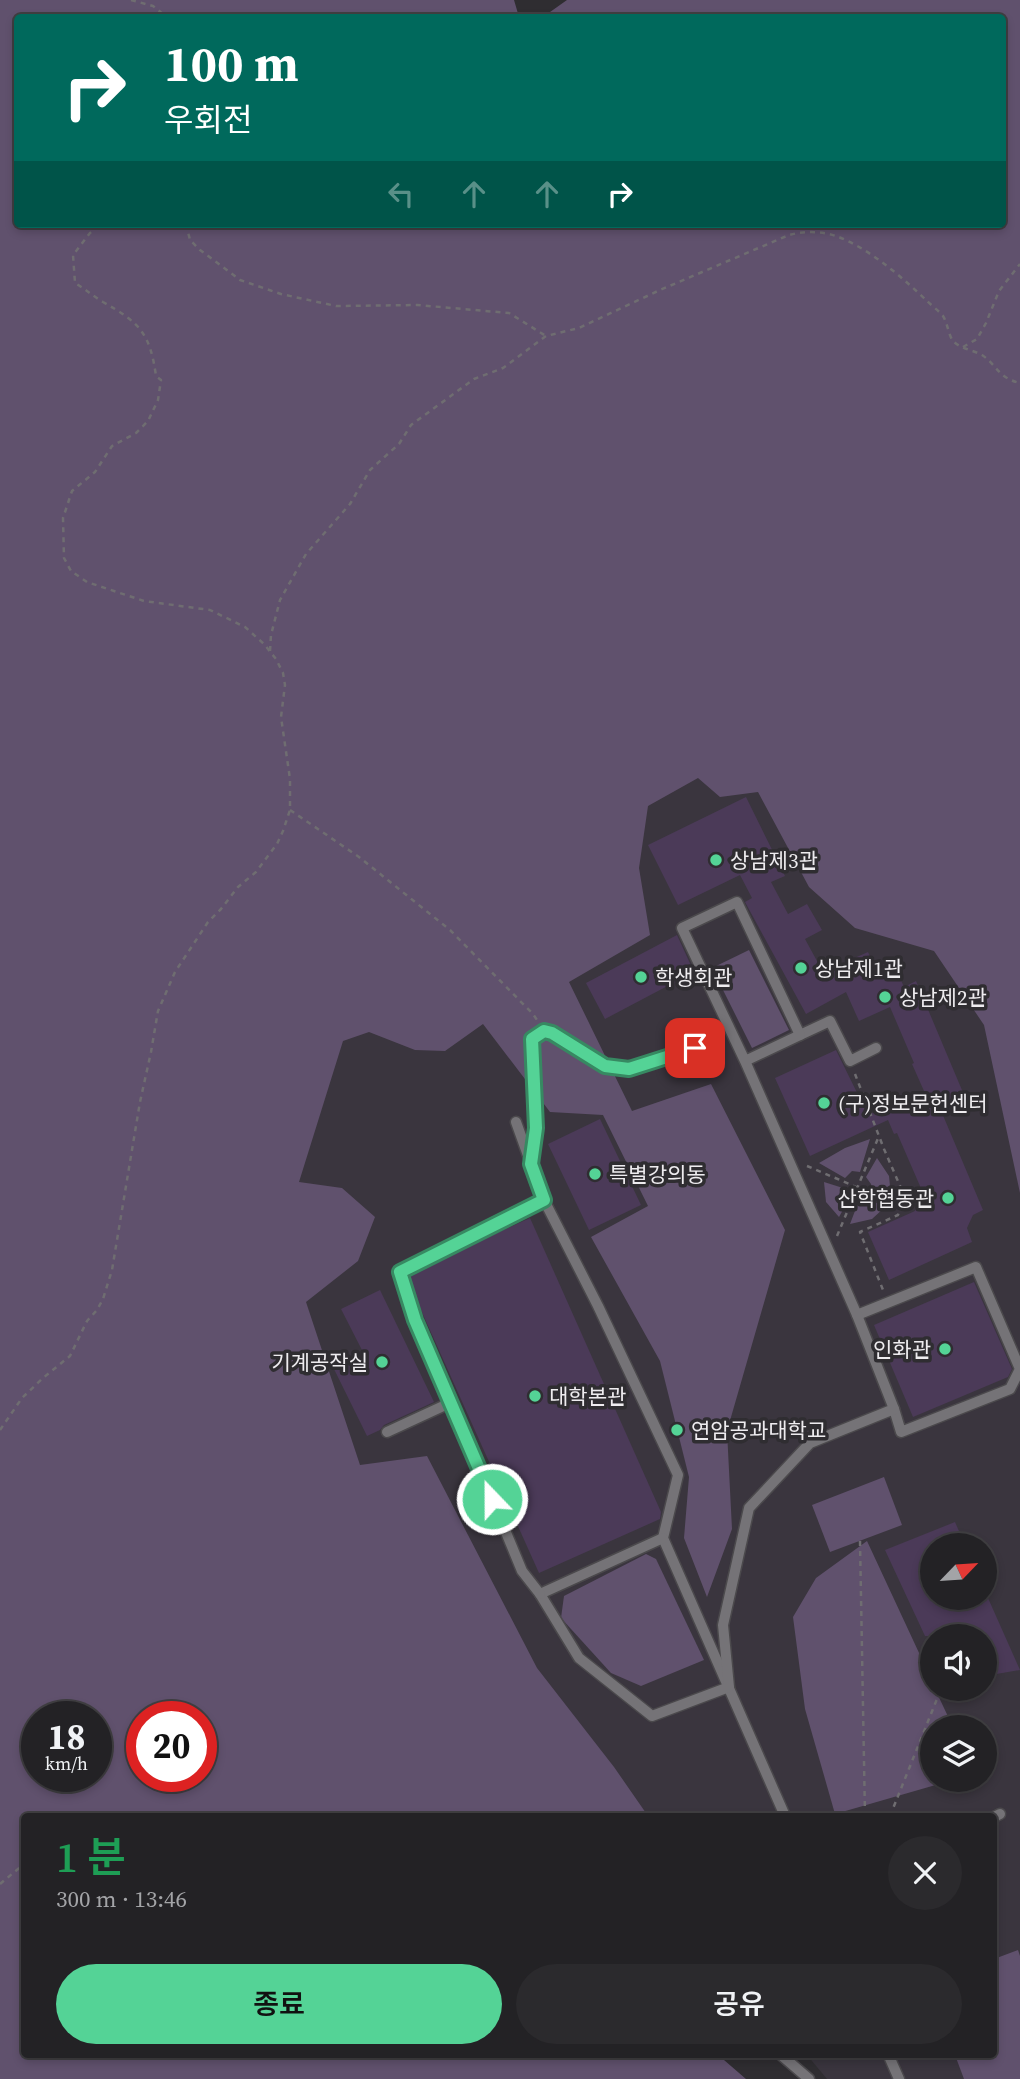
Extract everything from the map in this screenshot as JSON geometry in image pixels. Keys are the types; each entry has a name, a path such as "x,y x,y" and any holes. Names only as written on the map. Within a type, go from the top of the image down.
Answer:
{"lane":[{"path":"800,1035 737,902 682,928 745,1061 857,1315 901,1432 1010,1389 1020,1369 976,1267 857,1315"},
{"path":"745,1061 830,1021 850,1061 876,1048"},
{"path":"531,1164 536,1128 532,1039 544,1031 552,1033 605,1066 629,1069 717,1041"},
{"path":"516,1122 544,1200 598,1306 678,1475 663,1538 784,1813"},
{"path":"544,1200 400,1272 415,1320 522,1571 540,1594 579,1658 652,1716 729,1687"},
{"path":"387,1433 452,1402"},
{"path":"729,1687 723,1625 748,1508 810,1443 894,1409"},
{"path":"540,1594 663,1538"},
{"path":"784,2058 808,2079"},
{"path":"890,2058 899,2079"}],"path":[{"path":"131,0 153,6 163,14"},
{"path":"0,1430 22,1398 70,1356 87,1321 103,1299 112,1270 158,1011 175,972 208,922 238,887 256,872 276,844 290,810 290,779 281,717 285,685 283,673 270,651 237,621 201,607 132,598 88,582 66,565 63,517 72,491 95,472 112,446 136,433 148,421 158,400 161,380 156,376 149,344 139,327 124,314 75,283 73,255 97,228"},
{"path":"187,228 190,240 200,250 240,280 281,294 336,306 417,305 509,313 546,336"},
{"path":"270,651 279,600 306,554 350,504 370,470 399,444 411,425 474,379 503,368 546,336 579,328 789,235 816,232 844,240 885,265 943,316 952,340 983,356 996,370 1020,383"},
{"path":"963,347 977,339 982,332 999,291 1020,264"},
{"path":"290,810 359,857 450,930 533,1014 544,1031"},
{"path":"850,1061 904,1195 898,1215 860,1232 888,1303"},
{"path":"830,1253 879,1136"},
{"path":"788,1158 901,1206"},
{"path":"860,1541 865,1813"},
{"path":"891,1813 936,1701"},
{"path":"0,1884 21,1866"}],"shaded area":[{"path":"0,0 514,0 518,14 14,14 14,228 1006,228 1006,14 547,14 567,0 1020,0 1020,1193 984,1025 934,951 855,928 809,887 758,792 720,797 698,778 648,806 639,868 650,935 569,982 632,1111 711,1084 785,1230 727,1431 732,1529 707,1597 684,1538 689,1477 660,1361 591,1237 648,1206 603,1115 550,1112 483,1024 445,1051 415,1050 369,1032 343,1041 299,1182 342,1188 375,1217 358,1261 306,1302 360,1465 427,1456 537,1668 614,1767 646,1813 21,1813 21,2058 724,2060 746,2079 0,2079"},
{"name":"연암공과대학교","path":"698,716 1000,972 1020,1052 1020,2079 827,2079 810,2058 997,2058 997,1813 615,1813 444,1600 258,1316 340,944"},
{"path":"749,950 789,1030 752,1048 712,968"},
{"path":"870,1139 860,1172 852,1171 845,1178 819,1163 845,1148"},
{"path":"877,1158 889,1176 891,1196 872,1189 866,1177"},
{"path":"824,1182 843,1188 849,1199 839,1217 826,1202"},
{"path":"869,1198 884,1208 872,1219 850,1224 858,1203"},
{"path":"884,1477 902,1525 830,1552 812,1505"},
{"path":"867,1541 920,1655 920,1701 941,1701 947,1715 920,1715 920,1790 835,1813 805,1709 793,1617 816,1578"},
{"path":"646,1554 656,1559 704,1660 641,1686 611,1673 561,1618 564,1596"},
{"path":"1018,1950 1020,1956 1020,2079 964,2079 956,2058 997,2058 997,1958"}],"building":[{"path":"746,797 785,876 771,882 788,914 807,904 822,930 805,939 823,972 868,952 880,978 897,971 904,987 916,981 967,1102 942,1113 983,1210 973,1215 967,1228 972,1242 889,1280 868,1232 915,1211 920,1186 897,1133 894,1134 888,1120 810,1156 775,1078 836,1050 868,1115 924,1091 890,1007 859,1021 846,992 806,1014 745,902 752,898 740,875 678,905 648,845"},
{"name":"학생회관","path":"677,935 694,972 605,1019 586,983"},
{"name":"특별강의동","path":"600,1119 641,1205 589,1230 548,1144"},
{"name":"대학본관","path":"530,1218 661,1512 660,1519 539,1573 416,1299 409,1276"},
{"name":"인화관","path":"974,1282 1012,1369 1008,1377 913,1417 874,1325"},
{"name":"기계공작실","path":"380,1290 434,1402 384,1425 367,1436 334,1369 364,1354 341,1309"},
{"path":"955,1522 960,1533 928,1533"},
{"path":"920,1536 920,1610 993,1610 1020,1670 997,1674 997,1624 920,1625 885,1550"}],"place":[{"name":"상남제3관","path":"716,860"},
{"name":"상남제1관","path":"801,968"},
{"name":"학생회관","path":"641,977"},
{"name":"상남제2관","path":"885,997"},
{"name":"(구)정보문헌센터","path":"824,1103"},
{"name":"특별강의동","path":"595,1174"},
{"name":"산학협동관","path":"948,1198"},
{"name":"인화관","path":"945,1349"},
{"name":"기계공작실","path":"382,1362"},
{"name":"대학본관","path":"535,1396"},
{"name":"연암공과대학교","path":"677,1430"}],"route":[{"path":"492,1499 415,1320 400,1272 544,1200 531,1164 536,1128 532,1039 544,1031 552,1033 605,1066 629,1069 695,1048"}]}
